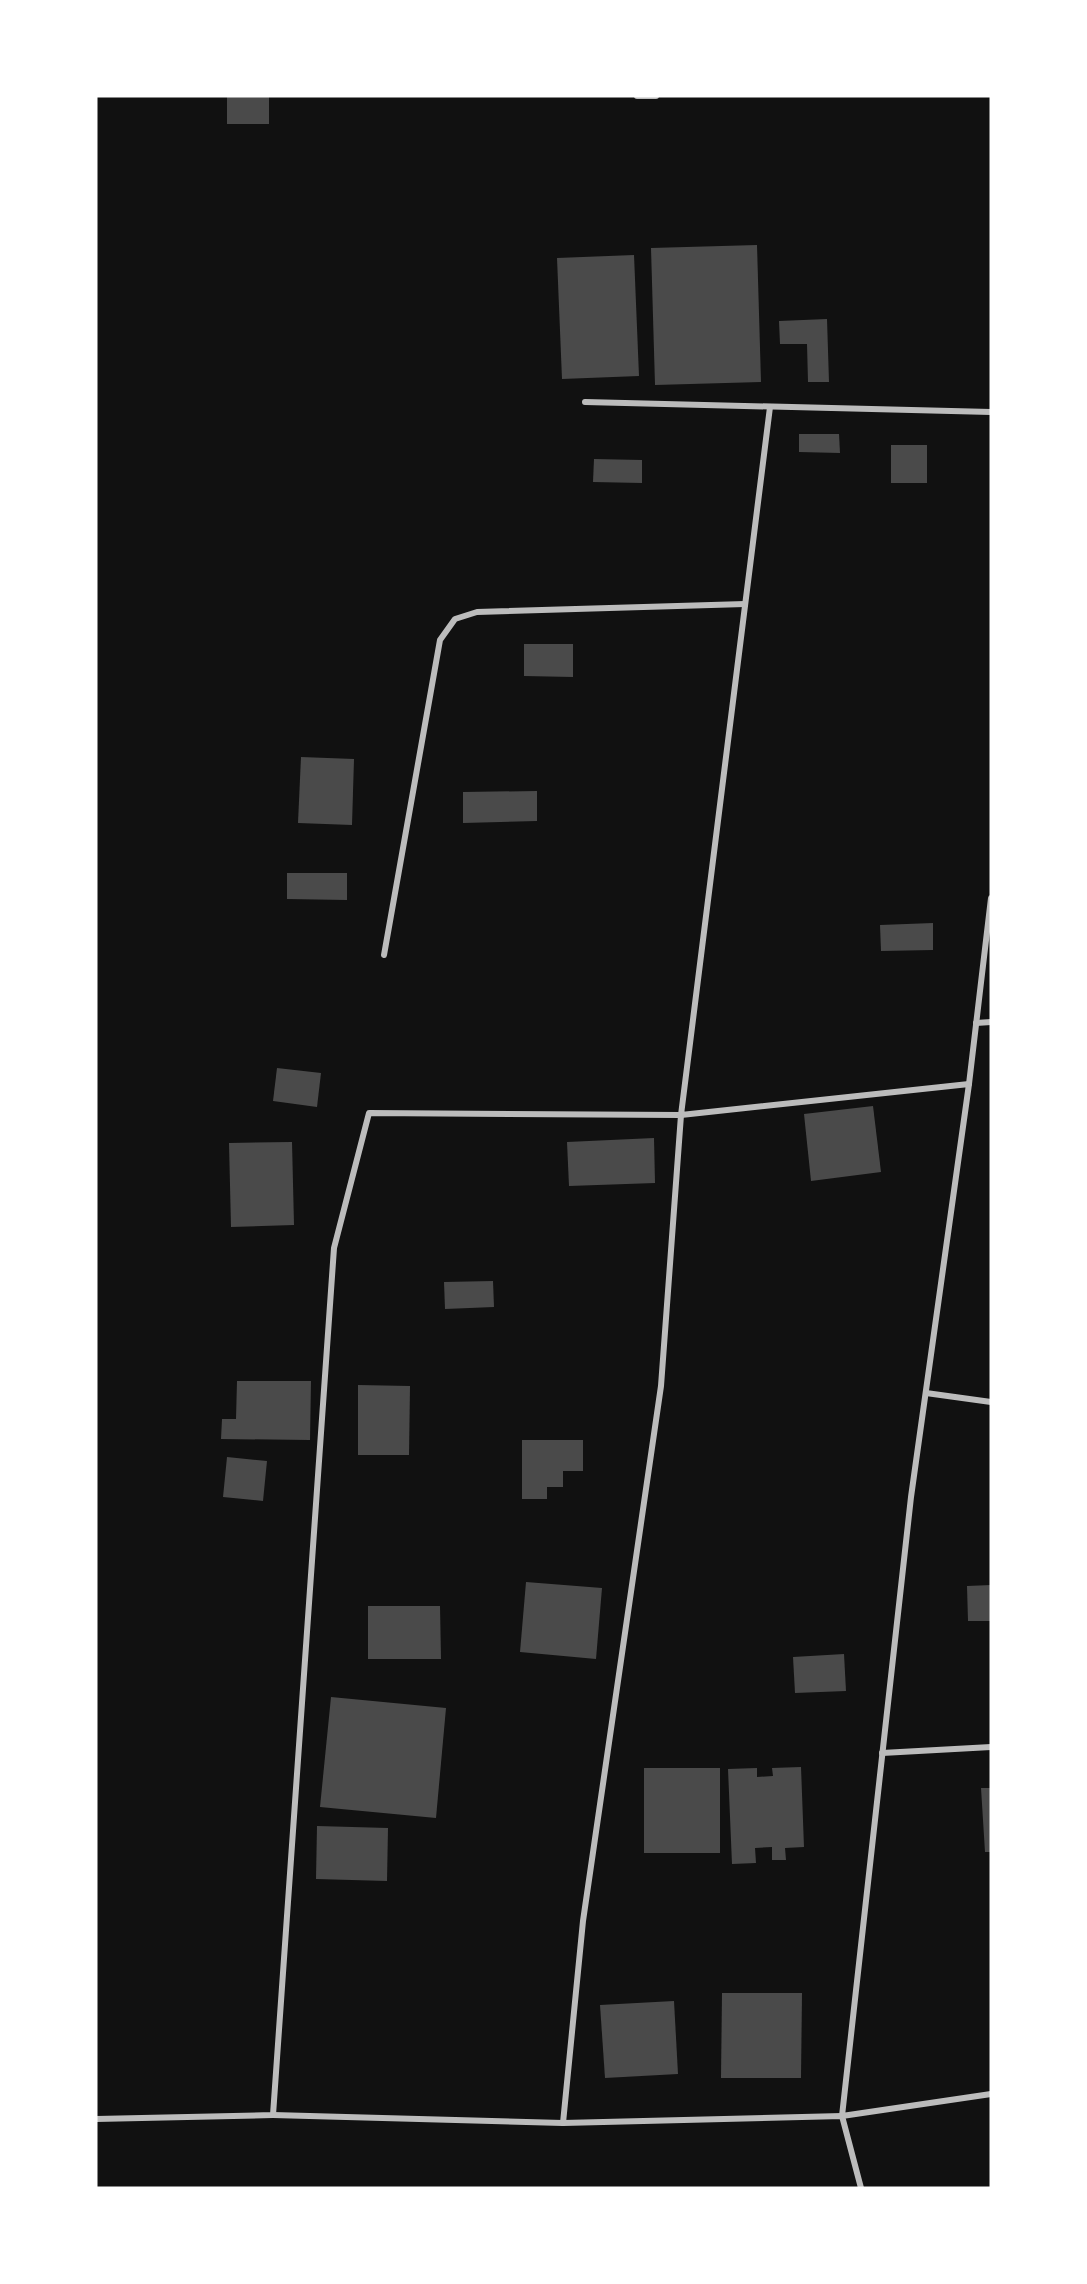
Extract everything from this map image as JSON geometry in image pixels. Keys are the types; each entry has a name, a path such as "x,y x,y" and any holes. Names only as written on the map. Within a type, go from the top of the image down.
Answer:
{"street":[{"path":"638,96 656,96"},
{"path":"585,402 991,412"},
{"path":"563,2123 583,1921 661,1386 681,1115 770,407"},
{"path":"384,956 440,640 455,619 477,612 746,604"},
{"path":"861,2188 842,2116 912,1497 969,1083 991,898"},
{"path":"976,1023 991,1022"},
{"path":"273,2115 334,1248 369,1113 681,1115 969,1083"},
{"path":"926,1393 991,1402"},
{"path":"882,1753 991,1747"},
{"path":"96,2119 273,2115 563,2123 842,2116 991,2094"}],"building":[{"path":"227,96 269,96 269,124 227,124"},
{"path":"757,245 761,382 655,385 651,248"},
{"path":"634,255 639,376 562,379 557,258"},
{"path":"827,319 829,382 808,382 807,344 780,344 779,321"},
{"path":"799,434 839,434 840,453 799,452"},
{"path":"891,445 927,445 927,483 891,483"},
{"path":"594,459 642,460 642,483 593,482"},
{"path":"524,644 573,644 573,677 524,676"},
{"path":"301,757 354,759 352,825 298,823"},
{"path":"537,791 537,821 463,823 463,792"},
{"path":"287,873 347,873 347,900 287,899"},
{"path":"933,923 933,950 881,951 880,925"},
{"path":"277,1068 321,1073 317,1107 273,1101"},
{"path":"873,1106 881,1172 811,1181 804,1114"},
{"path":"654,1138 655,1183 569,1186 567,1142"},
{"path":"292,1142 294,1225 231,1227 229,1143"},
{"path":"493,1281 494,1307 445,1309 444,1282"},
{"path":"237,1381 311,1381 310,1440 221,1439 222,1419 236,1419"},
{"path":"358,1385 410,1386 409,1455 358,1455"},
{"path":"522,1440 583,1440 583,1471 563,1471 563,1487 547,1487 547,1499 522,1499"},
{"path":"227,1457 267,1461 263,1501 223,1497"},
{"path":"526,1582 602,1588 596,1659 520,1652"},
{"path":"991,1585 991,1621 968,1621 967,1586"},
{"path":"368,1606 440,1606 441,1659 368,1659"},
{"path":"844,1654 846,1691 795,1693 793,1657"},
{"path":"331,1697 446,1708 436,1818 320,1807"},
{"path":"801,1767 804,1847 785,1848 786,1860 772,1860 772,1847 755,1848 756,1863 732,1864 728,1769 757,1768 757,1777 773,1776 772,1768"},
{"path":"644,1768 720,1768 720,1853 644,1853"},
{"path":"981,1788 991,1788 991,1852 985,1852"},
{"path":"317,1826 388,1828 387,1881 316,1879"},
{"path":"722,1993 802,1993 801,2078 721,2078"},
{"path":"674,2001 678,2074 605,2078 600,2005"}]}
